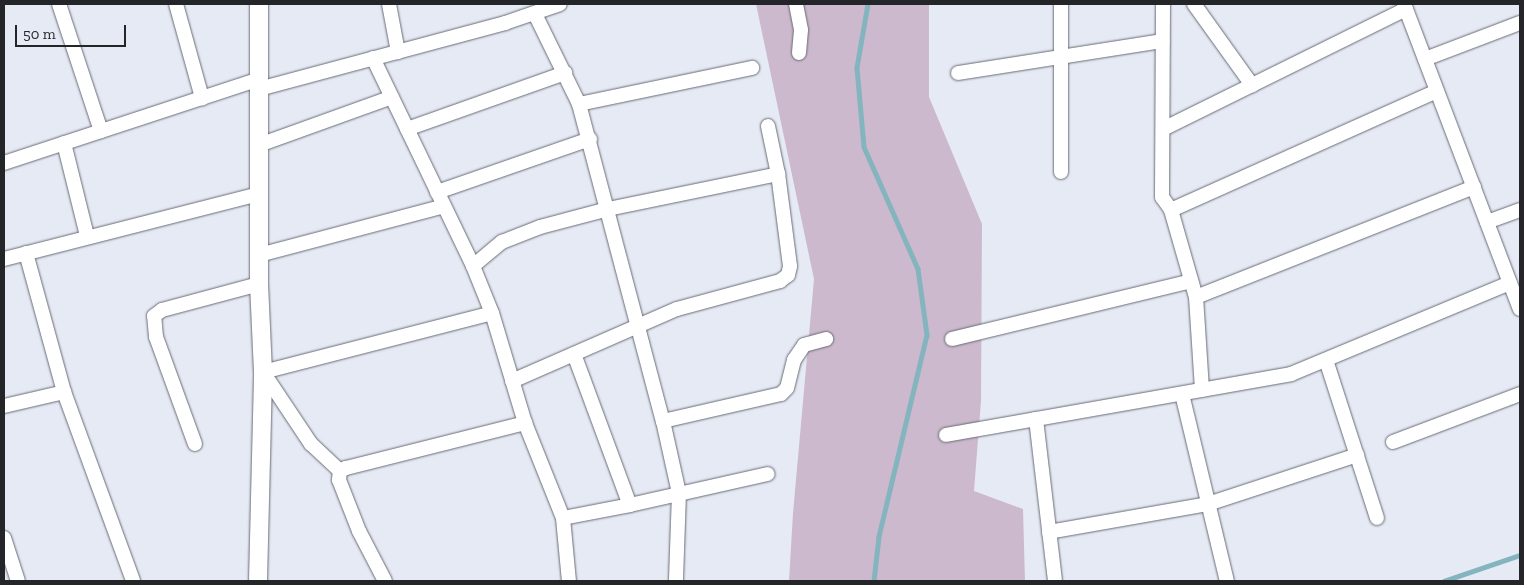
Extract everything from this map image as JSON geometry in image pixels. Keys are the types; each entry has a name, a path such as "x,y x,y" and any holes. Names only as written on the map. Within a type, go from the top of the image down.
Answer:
{"street":[{"path":"59,4 101,131"},
{"path":"176,4 202,98"},
{"path":"258,581 263,372 258,284 259,4"},
{"path":"389,4 398,52"},
{"path":"4,162 202,98 398,52 535,14 560,4"},
{"path":"796,4 801,30 798,53"},
{"path":"1061,4 1061,172"},
{"path":"1163,4 1162,197 1171,210 1196,297 1202,390"},
{"path":"1194,4 1252,85"},
{"path":"1163,129 1405,6 1520,309"},
{"path":"535,14 579,104 590,139 663,421 678,493 676,581"},
{"path":"1425,59 1520,23"},
{"path":"958,73 1163,41"},
{"path":"373,58 473,266 492,313 525,423 563,518 569,581"},
{"path":"579,104 752,68"},
{"path":"407,129 565,73"},
{"path":"1171,210 1437,90"},
{"path":"259,145 392,97"},
{"path":"512,381 677,309 780,281 788,275 790,266 778,174 768,126"},
{"path":"437,192 590,139"},
{"path":"64,143 87,236"},
{"path":"473,266 502,242 540,227 608,209 778,174"},
{"path":"1196,297 1474,187"},
{"path":"4,258 259,194"},
{"path":"259,254 444,206"},
{"path":"1487,222 1520,210"},
{"path":"26,254 64,392 133,581"},
{"path":"952,338 1191,281"},
{"path":"946,435 1291,374 1510,283"},
{"path":"195,444 156,337 154,316 162,310 258,284"},
{"path":"263,372 492,313"},
{"path":"663,421 781,394 787,388 794,360 804,345 826,338"},
{"path":"574,354 630,505"},
{"path":"1326,360 1377,518"},
{"path":"263,372 311,444 340,471"},
{"path":"4,406 64,392"},
{"path":"1182,394 1227,581"},
{"path":"1393,442 1520,394"},
{"path":"1036,420 1055,581"},
{"path":"340,471 525,423"},
{"path":"1049,532 1208,504 1357,455"},
{"path":"340,471 339,480 359,532 382,581"},
{"path":"563,518 768,474"},
{"path":"4,538 18,581"}],"shaded area":[{"path":"756,4 929,4 929,97 982,224 981,401 974,491 1023,509 1025,581 789,581 793,513 814,279"}],"waterway":[{"path":"868,4 857,68 864,147 918,269 927,335 879,537 874,581"},
{"path":"1444,581 1520,555"}]}
